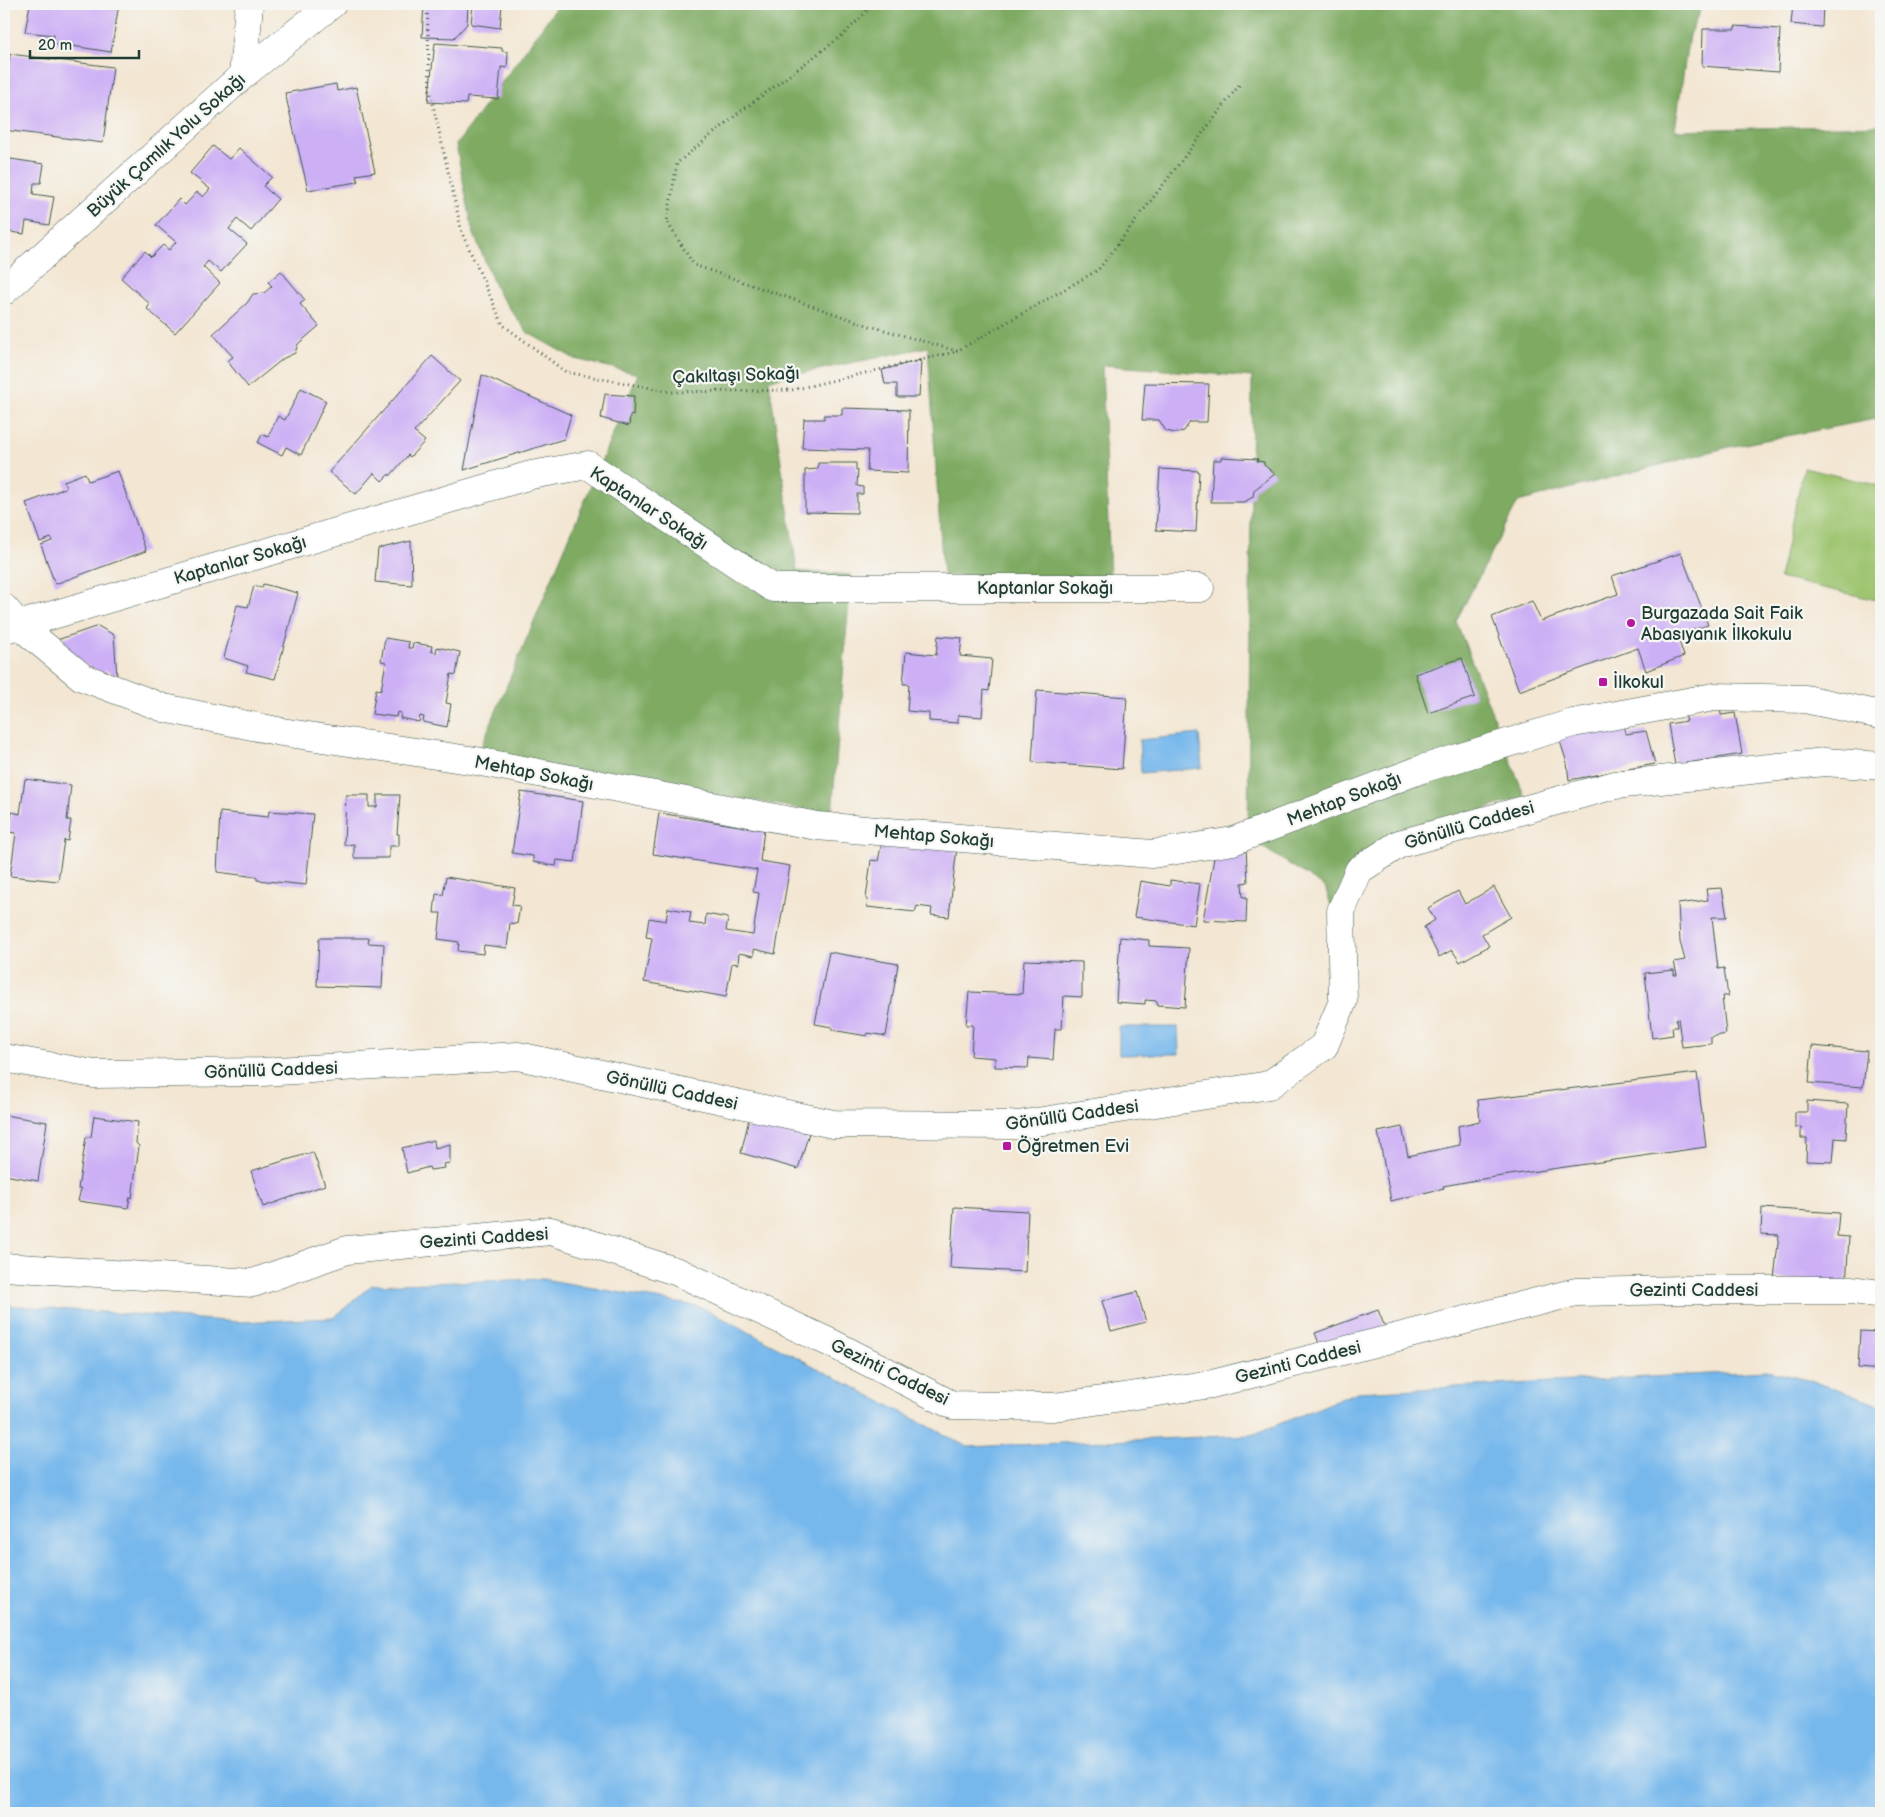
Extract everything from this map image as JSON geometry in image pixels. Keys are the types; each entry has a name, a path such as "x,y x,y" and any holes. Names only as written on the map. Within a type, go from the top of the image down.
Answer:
{"street":[{"path":"243,75 249,4"},
{"name":"Büyük Çamlık Yolu Sokağı","path":"4,291 243,75 332,4"},
{"name":"Kaptanlar Sokağı","path":"9,621 532,475 588,466 773,588 1200,588"},
{"name":"Mehtap Sokağı","path":"9,621 82,678 164,708 264,728 476,761 817,826 1152,854 1233,841 1422,769 1573,723 1714,697 1806,699 1881,715"},
{"name":"Gönüllü Caddesi","path":"4,1058 94,1074 262,1072 518,1056 833,1124 1018,1125 1269,1085 1324,1046 1343,1001 1341,911 1359,870 1399,844 1615,785 1824,762 1881,766"},
{"name":"Gezinti Caddesi","path":"4,1267 253,1283 347,1250 551,1231 678,1272 833,1344 952,1405 1054,1406 1212,1384 1576,1292 1842,1290 1881,1294"}],"path":[{"name":"Çakıltaşı Sokağı","path":"427,4 430,91 462,232 503,325 566,372 672,392 792,390 956,352 1098,270 1240,84"},
{"path":"874,4 843,35 736,115 678,163 666,222 694,265 870,326 956,352"}],"green space":[{"path":"559,4 1703,4 1689,35 1675,130 1881,125 1881,418 1729,447 1518,502 1456,621 1525,797 1397,836 1331,906 1325,887 1248,838 1252,377 1102,365 1110,577 943,575 928,347 769,380 797,571 851,575 832,814 478,754 638,374 575,359 528,333 498,293 473,232 456,145"},
{"path":"1804,468 1881,486 1881,601 1779,578"}],"water":[{"path":"1199,734 1202,768 1141,773 1139,740"},
{"path":"1119,1027 1178,1027 1179,1054 1119,1055"},
{"path":"543,1279 701,1307 968,1447 1252,1435 1358,1392 1767,1371 1813,1381 1881,1406 1881,1813 4,1813 4,1305 240,1322 333,1318 372,1285"}],"building":[{"path":"30,4 119,4 111,52 53,43 54,35 25,32"},
{"path":"424,4 468,4 467,24 454,38 422,37"},
{"path":"473,4 502,4 500,28 471,24"},
{"path":"1793,4 1823,4 1822,27 1791,24"},
{"path":"1735,26 1780,29 1778,72 1702,66 1703,29 1735,29"},
{"path":"435,43 502,48 502,51 508,52 507,68 501,67 498,99 467,97 466,104 428,102"},
{"path":"10,54 113,67 103,143 4,130 4,100"},
{"path":"336,84 337,91 356,87 375,172 356,175 358,182 308,190 285,93"},
{"path":"213,146 229,159 239,148 272,177 263,186 278,199 251,231 237,219 229,229 247,244 221,272 208,261 203,267 220,283 175,333 147,309 150,304 121,278 145,251 151,257 163,245 169,250 176,242 156,225 179,199 185,205 197,192 203,197 210,189 190,173"},
{"path":"4,158 44,164 41,183 34,183 33,194 54,197 49,225 26,221 24,234 4,231"},
{"path":"281,271 305,300 300,304 319,326 298,344 295,353 284,358 248,387 227,361 233,357 213,334 247,303 253,294 264,293 272,286 268,282"},
{"path":"432,356 460,381 414,432 425,441 410,457 408,455 390,476 389,474 382,481 374,473 356,494 329,472"},
{"path":"921,360 919,397 897,397 897,384 885,384 882,370"},
{"path":"482,375 571,415 564,439 464,470"},
{"path":"1145,383 1209,384 1207,422 1190,422 1184,431 1175,433 1166,431 1159,420 1142,420"},
{"path":"301,388 326,401 301,455 286,447 282,455 258,443 262,434 268,437 278,416 285,420"},
{"path":"605,394 634,396 633,416 630,415 629,426 601,418"},
{"path":"842,408 909,410 908,473 867,471 868,450 802,448 804,419 824,419 824,415 842,415"},
{"path":"1221,457 1258,459 1257,461 1264,462 1264,465 1275,474 1254,490 1253,497 1244,502 1211,502 1213,460 1221,460"},
{"path":"818,463 856,463 856,470 858,470 857,486 863,487 863,494 857,494 857,513 805,512 805,470 818,469"},
{"path":"1160,469 1199,471 1196,532 1156,530"},
{"path":"118,471 146,551 55,584 41,545 52,541 51,538 40,542 26,503 66,488 64,481 85,473 88,481"},
{"path":"411,541 412,585 375,582 378,549"},
{"path":"1681,553 1708,625 1677,635 1684,656 1646,671 1638,648 1519,691 1492,617 1532,601 1541,621 1618,594 1612,576"},
{"path":"263,584 298,593 275,679 246,672 248,666 224,658 237,605 248,607 254,586 262,588"},
{"path":"98,626 114,635 117,677 105,670 104,674 61,652 54,641"},
{"path":"938,636 962,638 960,656 992,659 989,691 984,690 982,717 958,715 958,723 929,721 929,713 907,711 909,684 903,684 906,652 936,655"},
{"path":"385,638 409,642 408,648 412,648 413,643 432,646 431,651 436,653 437,647 460,652 456,675 451,674 446,703 451,704 447,727 423,722 424,717 420,716 419,722 400,718 401,713 397,712 396,717 372,714 376,689 381,690 386,662 381,661"},
{"path":"1462,658 1475,697 1428,713 1415,674"},
{"path":"1037,690 1127,697 1122,769 1032,762"},
{"path":"1720,708 1721,715 1735,713 1742,754 1675,765 1668,724 1687,721 1684,713"},
{"path":"1624,724 1626,734 1646,731 1655,764 1569,780 1567,763 1558,735"},
{"path":"25,779 71,785 67,820 71,820 68,841 64,840 58,881 10,876 16,833 9,832 12,812 20,814"},
{"path":"521,792 583,801 575,862 557,860 556,866 533,862 533,856 512,853"},
{"path":"346,795 369,795 369,807 377,807 377,795 400,795 397,834 399,834 399,846 389,846 389,858 354,858 354,844 344,845"},
{"path":"269,811 313,814 306,885 257,880 257,877 217,872 220,812 268,817"},
{"path":"659,813 764,830 760,861 790,866 775,954 754,949 754,956 739,953 738,964 732,963 726,997 644,982 652,938 646,937 649,918 666,921 668,908 691,912 689,923 705,925 706,914 728,918 726,931 753,935 759,893 753,892 757,870 653,854"},
{"path":"882,842 957,847 949,917 931,915 932,908 917,906 915,912 867,907 868,899 866,899 871,860 878,861"},
{"path":"1246,849 1248,882 1242,883 1243,897 1247,897 1246,922 1203,920 1215,852"},
{"path":"446,877 515,888 512,905 520,906 517,924 510,923 507,948 484,945 483,954 458,951 459,942 438,939 441,913 434,913 436,894 443,895"},
{"path":"1170,880 1200,884 1194,925 1134,917 1140,881 1170,886"},
{"path":"1494,887 1511,917 1482,934 1489,946 1460,962 1452,950 1439,957 1424,927 1435,920 1428,908 1458,891 1465,904"},
{"path":"1722,888 1727,917 1712,917 1718,969 1724,968 1728,996 1722,996 1726,1034 1711,1037 1711,1044 1682,1047 1678,1018 1676,1019 1677,1027 1672,1027 1673,1035 1652,1038 1645,973 1674,970 1674,975 1677,975 1674,962 1685,960 1680,942 1678,904 1708,900 1706,889"},
{"path":"1120,937 1149,940 1149,946 1189,948 1185,1007 1157,1005 1157,1001 1145,1000 1145,1004 1116,1002"},
{"path":"319,938 369,938 368,943 384,944 382,988 317,986"},
{"path":"829,952 898,964 886,1036 868,1033 867,1036 832,1030 832,1027 815,1024"},
{"path":"1024,960 1082,962 1082,997 1064,996 1062,1029 1055,1029 1053,1060 1029,1058 1028,1068 995,1067 995,1058 971,1056 973,1025 966,1025 969,992 1022,994"},
{"path":"1812,1046 1867,1051 1863,1087 1809,1083"},
{"path":"1697,1073 1706,1147 1488,1178 1443,1186 1444,1188 1391,1201 1378,1132 1402,1127 1408,1156 1460,1145 1458,1126 1480,1121 1478,1100"},
{"path":"1807,1101 1848,1104 1846,1139 1835,1138 1833,1162 1806,1161 1807,1138 1801,1138 1801,1127 1795,1128 1795,1112 1807,1112"},
{"path":"4,1115 47,1122 38,1181 4,1175"},
{"path":"94,1116 138,1122 136,1143 139,1146 132,1198 130,1197 128,1208 78,1201 86,1137 91,1137"},
{"path":"749,1119 809,1133 798,1169 741,1153"},
{"path":"434,1140 435,1148 450,1144 450,1163 444,1164 445,1168 430,1170 429,1167 407,1173 402,1148"},
{"path":"313,1152 325,1185 263,1207 251,1171"},
{"path":"954,1207 1028,1211 1025,1272 950,1268"},
{"path":"1762,1208 1839,1213 1837,1236 1849,1237 1846,1285 1774,1278 1779,1235 1761,1234"},
{"path":"1137,1292 1146,1322 1111,1331 1102,1301"},
{"path":"1378,1310 1388,1335 1325,1359 1315,1333"},
{"path":"1860,1331 1881,1332 1881,1370 1858,1368"}],"place":[{"name":"Burgazada Sait Faik Abasıyanık İlkokulu","path":"1631,623"},
{"name":"İlkokul","path":"1603,682"},
{"name":"Öğretmen Evi","path":"1007,1146"}]}
